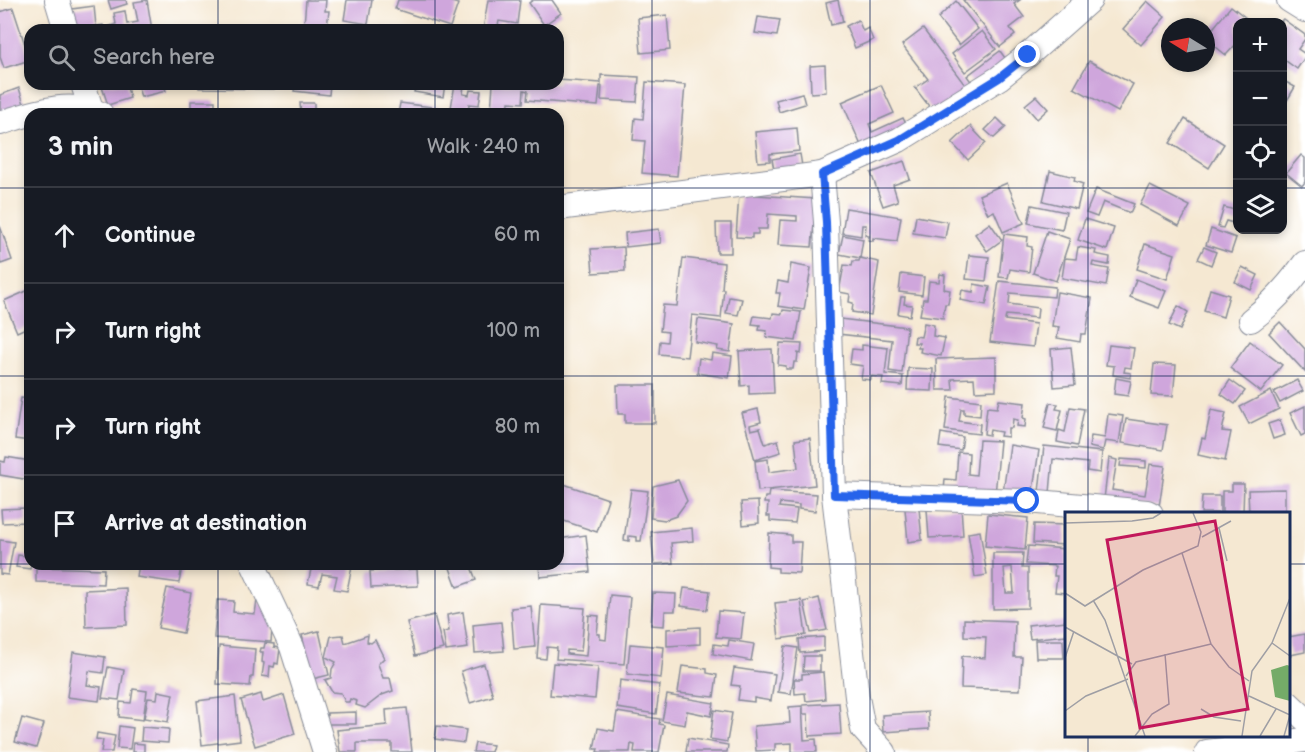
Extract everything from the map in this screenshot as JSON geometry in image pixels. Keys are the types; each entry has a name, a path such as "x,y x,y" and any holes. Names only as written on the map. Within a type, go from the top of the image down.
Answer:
{"street":[{"path":"57,0 64,24"},
{"path":"564,207 822,174 899,140 999,78 1090,0"},
{"path":"1288,0 1305,10"},
{"path":"86,90 94,108"},
{"path":"55,108 62,106 73,108"},
{"path":"0,123 24,116"},
{"path":"822,174 826,222 834,495 857,697 863,729 855,752"},
{"path":"1251,320 1267,308 1288,286 1305,263"},
{"path":"834,495 1027,501 1147,512"},
{"path":"257,570 292,647 325,752"},
{"path":"1290,705 1305,719"},
{"path":"863,729 884,752"},
{"path":"1207,752 1305,740"}],"building":[{"path":"108,0 126,0 127,4 111,9"},
{"path":"147,0 151,24 127,24 138,22 134,2"},
{"path":"306,0 326,0 325,11 329,11 327,24 304,24"},
{"path":"347,0 372,0 368,24 344,20"},
{"path":"398,0 446,0 458,4 451,24 441,24 395,9"},
{"path":"488,0 520,0 517,24 499,21 498,24 484,24"},
{"path":"533,0 552,0 561,13 543,24 529,3"},
{"path":"838,0 843,22 831,25 826,3"},
{"path":"963,0 1020,0 1014,4 1024,17 1010,28 1015,35 1000,47"},
{"path":"956,1 978,29 959,45 938,18"},
{"path":"1147,1 1165,17 1161,18 1161,22 1141,45 1123,29"},
{"path":"94,6 96,24 74,24 72,9"},
{"path":"1231,6 1246,18 1233,18 1233,47 1226,55 1215,46 1215,26"},
{"path":"13,8 24,42 24,62 4,68 0,57 0,12"},
{"path":"125,11 127,24 116,24 114,13"},
{"path":"667,15 670,50 641,53 638,18"},
{"path":"758,17 780,20 777,36 755,33"},
{"path":"858,20 863,31 868,28 873,40 855,48 846,26"},
{"path":"1287,22 1305,35 1298,49 1305,54 1305,57 1297,69 1287,62"},
{"path":"923,29 968,89 935,114 915,88 928,79 902,45"},
{"path":"982,31 996,49 965,72 952,54"},
{"path":"1000,51 1008,62 975,87 967,76"},
{"path":"1089,61 1133,84 1118,112 1074,88"},
{"path":"825,65 826,92 811,93 810,66"},
{"path":"601,75 639,77 637,102 601,100 602,86 600,86 598,106 527,100 528,91 524,90 564,90 564,80 601,83"},
{"path":"646,82 685,85 677,176 642,173 645,141 633,140 635,118 643,119"},
{"path":"1287,83 1295,87 1287,101"},
{"path":"881,85 894,113 869,124 872,132 903,118 909,130 863,150 842,102"},
{"path":"19,88 25,107 0,117 0,95"},
{"path":"103,90 128,90 130,98 108,105"},
{"path":"139,90 166,91 141,97"},
{"path":"294,90 329,90 329,95"},
{"path":"414,90 444,90 443,97 414,92"},
{"path":"454,90 463,90 463,94 469,95 470,90 481,91 479,105 469,104 469,108 451,108"},
{"path":"493,90 524,90 523,103 509,102 508,108 491,108"},
{"path":"802,93 805,104 779,112 776,100"},
{"path":"1036,96 1048,109 1037,119 1025,105"},
{"path":"191,101 215,101 215,108 191,108"},
{"path":"300,103 314,103 314,108 300,108"},
{"path":"400,103 439,108 399,108"},
{"path":"997,118 1006,127 994,138 985,130"},
{"path":"1185,119 1224,144 1209,168 1170,143"},
{"path":"970,126 986,143 968,160 952,143"},
{"path":"797,128 799,151 770,154 770,161 758,162 755,132"},
{"path":"800,154 802,166 774,170 772,159"},
{"path":"1301,155 1305,158 1305,182 1302,186 1287,172"},
{"path":"904,161 910,179 893,185 898,201 883,206 871,173"},
{"path":"1050,171 1075,177 1074,181 1083,184 1077,209 1043,201"},
{"path":"1007,183 1024,223 1003,232 994,211 988,214 979,195"},
{"path":"1150,186 1190,206 1179,226 1140,205"},
{"path":"1096,189 1134,204 1130,213 1103,202 1097,217 1086,213"},
{"path":"739,194 816,199 812,247 778,245 780,220 797,221 797,216 768,214 767,229 758,229 758,234 752,234 752,238 736,237"},
{"path":"1032,205 1066,212 1062,230 1028,223"},
{"path":"1224,207 1233,210 1233,223 1226,221 1223,228 1218,227"},
{"path":"846,208 901,217 897,241 873,238 873,241 868,240 869,236 865,235 866,225 862,225 861,236 842,233"},
{"path":"916,216 948,222 945,238 913,233"},
{"path":"1085,219 1114,228 1107,250 1078,240"},
{"path":"716,223 731,223 731,253 717,253"},
{"path":"990,223 1002,240 987,251 975,234"},
{"path":"0,226 12,260 1,264 0,261"},
{"path":"659,229 661,243 626,247 625,233"},
{"path":"1211,229 1236,238 1231,253 1206,245"},
{"path":"1047,231 1070,239 1056,281 1033,273"},
{"path":"1004,234 1028,237 1027,246 1032,247 1029,272 1010,269 1008,278 999,277"},
{"path":"843,235 863,239 860,258 839,254"},
{"path":"1145,244 1175,254 1167,279 1137,269"},
{"path":"624,247 625,271 593,273 591,249"},
{"path":"1078,247 1096,250 1095,254 1110,257 1109,265 1093,262 1092,266 1109,269 1106,286 1062,278 1065,258 1076,259"},
{"path":"1204,247 1216,252 1211,265 1198,259"},
{"path":"969,255 989,257 986,281 966,279"},
{"path":"683,258 724,263 721,318 692,315 687,357 659,354 660,341 667,342 668,332 660,331 663,305 677,306"},
{"path":"860,258 879,262 871,315 852,312 853,303 849,302 850,294 839,292 844,265 852,266 853,261 859,261"},
{"path":"791,264 811,268 804,310 778,306 780,293 776,293 778,281 788,283"},
{"path":"1242,267 1258,275 1251,290 1235,282"},
{"path":"901,274 924,277 922,295 899,292"},
{"path":"940,274 945,275 944,289 950,290 943,318 920,315 923,299 927,299 929,281 939,282"},
{"path":"1136,279 1166,291 1159,308 1130,297"},
{"path":"999,281 1055,287 1054,297 1010,293 1009,304 1038,308 1037,318 1006,315 1005,320 1036,324 1033,347 990,342"},
{"path":"974,284 990,287 986,305 960,300 962,290 973,292"},
{"path":"1210,289 1229,295 1223,317 1204,311"},
{"path":"24,292 24,329 17,332 4,301"},
{"path":"1057,292 1092,298 1086,334 1081,334 1080,342 1057,338 1059,327 1052,326"},
{"path":"729,297 742,299 738,315 726,313"},
{"path":"901,297 905,297 904,304 912,305 910,316 898,314"},
{"path":"1178,306 1188,312 1180,330 1169,325"},
{"path":"783,310 801,312 796,341 766,337 767,331 759,330 760,325 752,324 754,316 772,318 773,313 782,314"},
{"path":"698,319 734,324 730,352 717,350 718,346 695,342"},
{"path":"840,319 907,327 902,373 889,371 892,340 838,334"},
{"path":"1280,322 1305,349 1305,372 1269,333"},
{"path":"924,323 934,325 933,336 945,338 941,356 920,352 919,343 914,343 915,336 921,337"},
{"path":"1250,341 1282,365 1261,392 1230,368"},
{"path":"780,343 802,344 801,354 798,353 793,369 786,369 786,366 778,365"},
{"path":"862,345 888,348 885,374 903,376 902,386 882,384 883,377 871,376 871,380 861,379 863,366 850,364 852,349 862,350"},
{"path":"1109,345 1134,348 1131,368 1125,367 1124,372 1131,373 1131,378 1113,375 1114,366 1106,365"},
{"path":"1071,347 1075,385 1054,387 1051,349"},
{"path":"772,349 774,393 749,394 749,385 741,386 739,351"},
{"path":"712,353 732,356 729,378 697,373 699,358 711,360"},
{"path":"996,357 996,390 975,391 974,378 952,379 953,390 937,390 936,359"},
{"path":"1154,364 1176,365 1173,396 1151,395"},
{"path":"908,368 933,369 932,391 907,390"},
{"path":"1116,378 1131,381 1128,396 1114,394"},
{"path":"1230,380 1245,391 1235,404 1221,394"},
{"path":"1297,380 1303,391 1280,403 1274,392"},
{"path":"617,385 655,385 655,423 625,423 625,414 618,414"},
{"path":"1271,391 1279,409 1249,424 1240,407"},
{"path":"949,397 981,401 980,416 964,414 964,409 961,409 959,421 980,424 979,434 945,430"},
{"path":"21,398 24,398 24,440 15,439"},
{"path":"999,400 1025,403 1023,418 1026,419 1025,427 1017,426 1018,420 1013,419 1012,428 1008,428 1008,437 1000,436 1001,432 990,430 989,435 984,434 987,407 997,408"},
{"path":"1050,403 1058,404 1056,409 1062,410 1057,431 1044,428"},
{"path":"1305,406 1305,434 1301,436 1290,413"},
{"path":"1070,407 1084,409 1077,446 1057,442 1059,430 1065,432"},
{"path":"758,409 761,422 750,425 751,430 760,428 765,444 778,440 781,452 755,460 742,413"},
{"path":"1211,410 1226,413 1222,431 1231,432 1225,461 1198,455 1202,438 1205,439"},
{"path":"1108,414 1123,416 1119,443 1105,441 1103,450 1089,447 1091,436 1105,438"},
{"path":"1126,419 1167,425 1163,450 1122,443"},
{"path":"1280,420 1285,435 1273,439 1268,424"},
{"path":"941,433 963,437 961,450 939,447"},
{"path":"810,438 815,485 758,491 755,461 768,459 769,472 798,468 795,440"},
{"path":"979,440 1000,441 995,495 944,491 945,479 956,480 958,452 969,453 968,474 976,475"},
{"path":"1010,445 1039,450 1032,496 1003,492"},
{"path":"1044,446 1102,452 1100,473 1087,471 1088,463 1053,459 1050,493 1039,492"},
{"path":"6,457 24,460 24,479 0,475 0,461 5,462"},
{"path":"1109,458 1117,460 1112,490 1145,495 1150,464 1165,466 1159,507 1104,499"},
{"path":"1121,459 1146,461 1146,468 1120,466"},
{"path":"678,480 687,501 676,516 665,520 651,518 653,486"},
{"path":"564,484 608,499 597,532 564,521"},
{"path":"1232,484 1244,484 1243,512 1222,512 1222,491 1232,491"},
{"path":"631,489 648,491 641,541 637,541 637,537 629,536 629,541 624,540"},
{"path":"1285,489 1285,512 1249,512 1248,490"},
{"path":"769,491 817,494 815,511 799,509 799,505 780,503 779,507 797,509 795,523 770,521 770,516 767,516 768,503 764,503"},
{"path":"1202,496 1220,496 1220,512 1201,512"},
{"path":"758,501 759,523 743,525 741,502"},
{"path":"961,507 963,536 929,538 927,510"},
{"path":"24,508 24,522 2,523 1,509"},
{"path":"919,508 922,540 908,542 905,509"},
{"path":"988,514 1028,518 1025,550 985,546"},
{"path":"1034,524 1065,525 1065,545 1033,543"},
{"path":"692,528 693,541 671,543 673,563 654,564 651,532"},
{"path":"980,531 987,575 975,577 968,533"},
{"path":"769,533 791,535 791,542 801,542 799,573 778,572 778,568 768,567"},
{"path":"586,535 590,572 540,577 539,570 564,570 564,538"},
{"path":"0,540 14,542 8,575 0,574"},
{"path":"1028,546 1065,549 1065,593 1055,592 1057,576 1054,576 1055,566 1026,564"},
{"path":"993,553 1023,553 1022,568 1028,568 1028,608 993,609","holes":["1012,567 1014,593 1006,593 1004,568"]},
{"path":"18,555 24,556 24,568 16,567"},
{"path":"36,570 104,570 103,584 36,582"},
{"path":"138,570 181,570 179,583 137,577"},
{"path":"311,570 351,570 347,591 334,589 337,576 322,574 319,586 308,584"},
{"path":"417,570 418,586 371,588 370,571"},
{"path":"451,570 472,570 476,580 457,587"},
{"path":"126,588 127,625 86,627 85,590"},
{"path":"167,588 191,593 183,633 158,628"},
{"path":"684,588 710,591 707,610 681,606"},
{"path":"653,593 676,594 675,611 665,611 664,626 651,625"},
{"path":"610,595 630,597 624,664 556,659 557,648 547,647 546,659 537,658 541,605 585,608 581,651 567,650 567,654 586,656 589,615 599,616 597,634 600,634 600,639 606,640"},
{"path":"819,598 827,630 811,633 804,602"},
{"path":"217,600 234,601 233,612 255,614 257,600 273,616 271,642 214,638"},
{"path":"801,600 806,635 779,639 775,603"},
{"path":"531,606 535,647 514,649 511,608"},
{"path":"718,611 744,613 741,639 716,637"},
{"path":"463,612 468,648 446,651 443,632 449,631 447,615"},
{"path":"434,615 443,649 415,656 407,622"},
{"path":"964,619 1015,621 1014,657 1022,657 1020,690 961,688 962,656 985,658 986,637 964,636"},
{"path":"1065,621 1065,635 1030,639 1028,625"},
{"path":"501,622 504,651 475,653 473,625"},
{"path":"700,627 700,644 667,646 667,629"},
{"path":"319,631 329,675 312,679 302,635"},
{"path":"1305,634 1305,652 1290,655 1290,637"},
{"path":"343,635 345,643 368,635 367,642 371,643 375,640 384,658 378,664 383,678 390,678 393,691 382,695 365,708 356,705 357,701 350,699 349,702 345,702 341,693 332,692 325,680 331,678 336,662 326,657 331,636"},
{"path":"824,637 824,651 800,653 799,639"},
{"path":"729,640 754,644 751,661 713,654 714,644 728,646"},
{"path":"1035,640 1063,640 1064,658 1036,658"},
{"path":"265,643 274,644 274,647 280,648 278,664 275,663 274,667 270,666 269,677 262,676 264,663 262,662 263,652 260,652"},
{"path":"630,644 664,647 661,678 627,674"},
{"path":"219,646 255,649 250,686 217,684"},
{"path":"785,646 798,648 791,694 778,692"},
{"path":"73,652 105,657 103,673 89,671 87,685 101,687 99,701 67,697"},
{"path":"804,656 820,656 820,671 803,671"},
{"path":"553,663 598,667 595,699 550,695"},
{"path":"484,664 493,696 470,703 461,671"},
{"path":"682,666 707,669 707,673 717,675 714,697 678,693"},
{"path":"108,667 124,670 119,700 102,698"},
{"path":"734,668 775,674 771,701 754,698 754,702 738,700 740,686 731,685"},
{"path":"823,672 825,699 806,701 805,693 795,694 794,679 802,679 802,674"},
{"path":"620,680 660,685 656,714 617,708"},
{"path":"133,689 147,691 143,720 119,717 120,702 131,703"},
{"path":"158,691 173,694 168,722 144,718 148,698 157,699"},
{"path":"261,694 263,702 284,695 295,734 255,746 241,700"},
{"path":"667,695 714,703 711,716 687,711 685,725 662,721"},
{"path":"235,696 240,740 202,745 197,701"},
{"path":"839,703 841,734 809,736 808,714 803,714 803,705"},
{"path":"802,706 804,740 816,739 817,752 792,752 792,743 775,744 775,750 756,751 754,726 790,723 789,707"},
{"path":"407,708 412,752 392,752 392,743 357,743 357,752 340,752 337,730 387,725 386,710"},
{"path":"714,710 732,713 727,742 710,739"},
{"path":"356,712 356,724 327,724 327,713"},
{"path":"617,712 660,719 659,724 664,725 659,752 634,752 635,745 631,744 630,752 597,752 598,749 594,749 598,728 614,731"},
{"path":"928,712 929,729 883,732 882,715"},
{"path":"22,718 44,724 36,748 15,742"},
{"path":"119,726 133,728 130,749 117,748"},
{"path":"437,726 466,730 464,743 435,739"},
{"path":"142,727 169,729 168,743 141,741"},
{"path":"97,733 115,736 112,752 101,752 103,740 96,739"},
{"path":"688,738 728,745 727,752 686,752"},
{"path":"133,743 144,744 144,752 132,752"},
{"path":"475,743 493,745 491,752 473,752"}],"route":[{"path":"1027,501 834,495 826,222 822,174 899,140 924,126 999,78 1028,55"}]}
